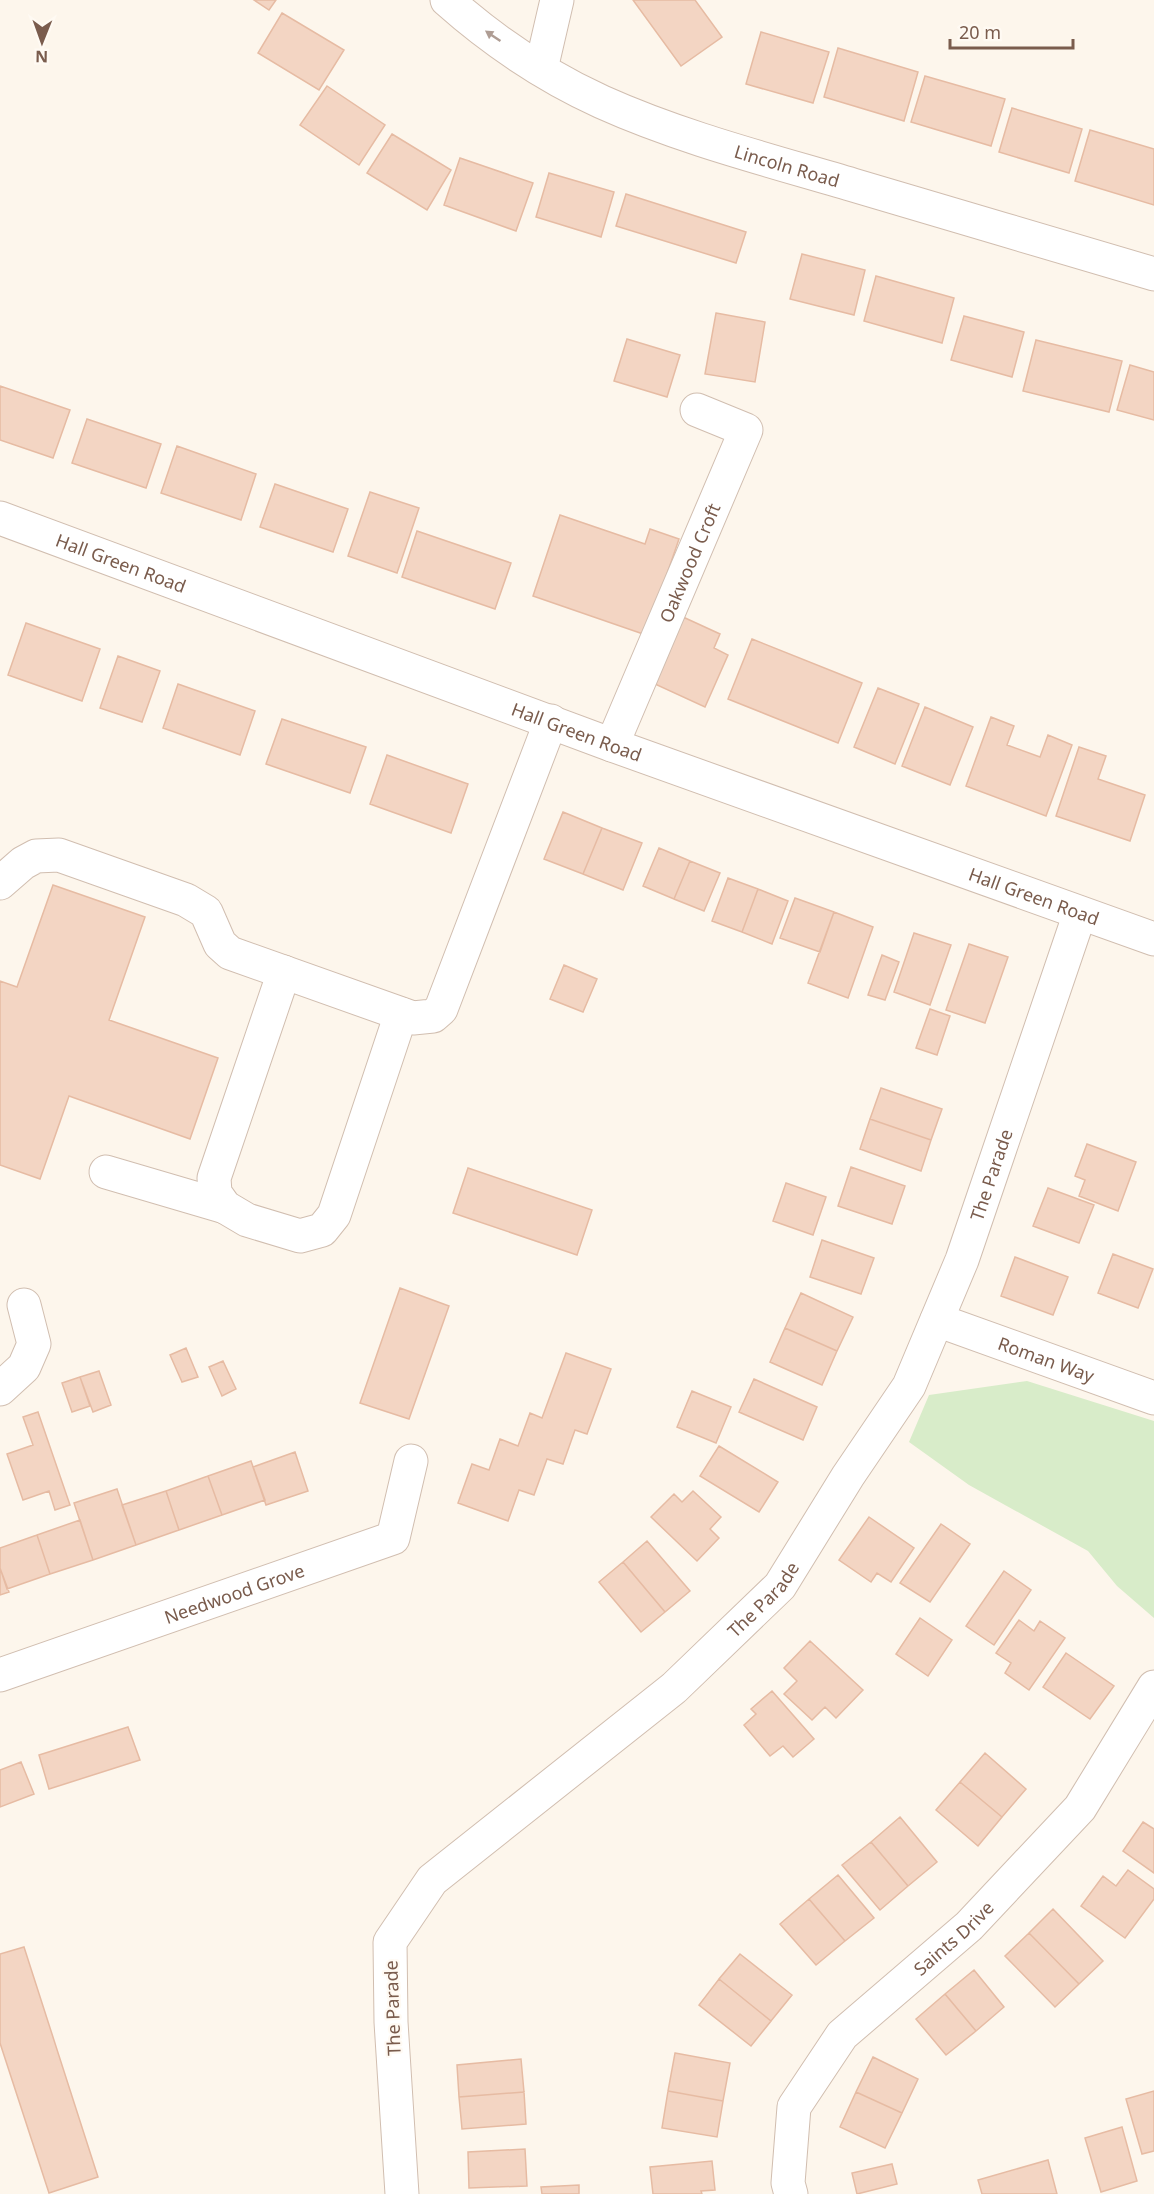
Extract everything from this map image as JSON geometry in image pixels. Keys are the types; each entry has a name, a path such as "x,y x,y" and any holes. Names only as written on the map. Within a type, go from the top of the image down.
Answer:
{"street":[{"name":"Lincoln Road","path":"447,0 468,19 541,69 602,102 667,127 744,152 1154,274"},
{"path":"541,69 557,0"},
{"name":"Oakwood Croft","path":"612,745 746,430 697,410"},
{"name":"Hall Green Road","path":"0,518 612,745 1154,939"},
{"path":"0,883 22,863 36,856 59,855 186,900 206,912 220,944 231,953 413,1018 433,1016 441,1009 550,721"},
{"name":"The Parade","path":"402,2194 390,2022 390,1942 432,1880 674,1688 780,1586 848,1476 909,1386 962,1260 1080,913"},
{"path":"225,1207 215,1193 214,1178 284,972"},
{"path":"106,1172 225,1207 247,1220 300,1236 322,1230 334,1215 401,1014"},
{"path":"0,1389 24,1367 34,1344 24,1305"},
{"name":"Roman Way","path":"937,1320 1154,1398"},
{"name":"Needwood Grove","path":"0,1675 393,1538 411,1461"},
{"name":"Saints Drive","path":"791,2194 788,2182 794,2107 842,2035 969,1926 1080,1808 1154,1687"}],"green space":[{"path":"1027,1381 1154,1421 1154,1618 1117,1586 1088,1551 969,1485 909,1442 929,1395"}],"building":[{"path":"254,0 276,0 269,10"},
{"path":"633,0 695,0 722,37 681,66"},
{"path":"282,13 344,50 319,90 258,53"},
{"path":"761,32 829,52 813,103 746,84"},
{"path":"838,48 918,72 904,121 824,97"},
{"path":"925,76 1005,99 991,146 911,122"},
{"path":"327,86 385,125 359,165 300,125"},
{"path":"1012,108 1082,129 1069,173 999,152"},
{"path":"1090,130 1154,149 1154,205 1075,181"},
{"path":"392,134 451,170 427,210 367,173"},
{"path":"460,158 533,183 516,231 444,205"},
{"path":"549,173 614,192 601,237 536,217"},
{"path":"626,194 746,232 736,263 616,226"},
{"path":"802,254 865,270 854,315 790,299"},
{"path":"876,276 954,298 942,343 864,321"},
{"path":"716,313 765,322 755,382 705,374"},
{"path":"964,316 1024,332 1012,377 951,360"},
{"path":"627,339 680,355 667,397 614,381"},
{"path":"1036,340 1122,361 1109,412 1023,391"},
{"path":"1130,365 1154,372 1154,420 1117,410"},
{"path":"0,386 70,410 53,458 0,440"},
{"path":"87,419 161,444 146,488 72,463"},
{"path":"177,446 256,474 241,520 161,493"},
{"path":"275,484 348,509 333,552 260,527"},
{"path":"370,492 419,508 397,573 348,556"},
{"path":"560,515 645,544 650,529 679,539 646,635 533,596"},
{"path":"417,531 511,563 495,609 402,577"},
{"path":"683,617 720,634 714,648 728,655 705,707 644,679"},
{"path":"26,623 100,649 82,701 8,675"},
{"path":"752,639 862,683 838,743 728,699"},
{"path":"118,656 160,671 142,722 100,708"},
{"path":"178,684 255,711 240,755 163,728"},
{"path":"878,688 919,704 895,764 854,747"},
{"path":"925,707 973,727 950,785 902,766"},
{"path":"991,717 1014,726 1007,745 1040,757 1048,735 1072,745 1046,816 966,786"},
{"path":"282,719 366,747 350,793 266,764"},
{"path":"1079,747 1106,756 1098,779 1145,795 1130,841 1056,816"},
{"path":"387,755 468,784 451,833 370,804"},
{"path":"563,812 602,828 583,874 544,859"},
{"path":"602,828 642,843 623,890 583,874"},
{"path":"659,848 690,861 674,899 643,886"},
{"path":"690,861 720,873 704,911 674,899"},
{"path":"728,878 758,889 742,932 712,921"},
{"path":"53,885 145,917 109,1020 218,1058 190,1139 69,1096 40,1179 0,1165 0,981 17,987"},
{"path":"758,889 788,901 772,944 742,932"},
{"path":"795,898 834,912 820,952 780,938"},
{"path":"834,912 873,927 848,998 808,983"},
{"path":"914,933 951,945 930,1005 894,992"},
{"path":"969,944 1008,957 985,1023 946,1010"},
{"path":"882,955 899,962 885,1000 868,995"},
{"path":"564,965 597,979 583,1012 550,999"},
{"path":"930,1009 950,1016 937,1055 916,1048"},
{"path":"881,1088 942,1109 931,1140 870,1119"},
{"path":"870,1119 931,1140 921,1171 860,1149"},
{"path":"1087,1144 1136,1162 1118,1211 1079,1196 1085,1180 1075,1176"},
{"path":"851,1167 905,1186 892,1224 838,1206"},
{"path":"468,1168 592,1210 577,1255 453,1213"},
{"path":"786,1183 826,1197 813,1235 773,1221"},
{"path":"1048,1188 1094,1205 1079,1243 1033,1226"},
{"path":"822,1240 874,1258 861,1294 810,1277"},
{"path":"1113,1254 1153,1269 1138,1308 1098,1293"},
{"path":"1015,1257 1068,1277 1053,1315 1001,1296"},
{"path":"400,1288 449,1306 409,1419 360,1403"},
{"path":"801,1293 853,1317 837,1351 785,1328"},
{"path":"785,1328 837,1351 822,1385 770,1362"},
{"path":"186,1348 198,1377 182,1382 170,1355"},
{"path":"566,1353 611,1369 587,1434 575,1430 563,1464 547,1459 534,1495 519,1490 508,1521 458,1503 472,1464 489,1470 500,1439 518,1446 530,1413 542,1418"},
{"path":"223,1361 236,1389 222,1396 209,1367"},
{"path":"99,1371 111,1405 93,1412 80,1377"},
{"path":"80,1377 90,1406 72,1412 62,1383"},
{"path":"754,1379 817,1407 803,1440 739,1412"},
{"path":"692,1391 731,1407 716,1443 677,1427"},
{"path":"38,1412 70,1505 55,1510 49,1491 23,1500 7,1454 33,1445 23,1417"},
{"path":"719,1446 778,1482 759,1512 700,1476"},
{"path":"295,1452 308,1491 266,1505 253,1467"},
{"path":"251,1461 265,1500 222,1515 208,1476"},
{"path":"208,1476 222,1515 179,1530 166,1491"},
{"path":"117,1489 136,1545 93,1560 74,1503"},
{"path":"166,1491 179,1530 136,1545 122,1505"},
{"path":"693,1491 721,1517 710,1529 719,1538 697,1561 651,1517 674,1494 682,1502"},
{"path":"869,1517 914,1548 891,1582 877,1573 871,1582 839,1560"},
{"path":"80,1520 93,1560 50,1574 37,1535"},
{"path":"941,1524 970,1544 930,1602 900,1583"},
{"path":"37,1535 50,1574 7,1589 0,1568 0,1548"},
{"path":"647,1541 690,1591 665,1612 623,1562"},
{"path":"623,1562 665,1612 641,1632 599,1582"},
{"path":"0,1568 9,1592 0,1595"},
{"path":"1004,1571 1031,1590 994,1645 966,1626"},
{"path":"920,1618 952,1640 928,1676 896,1654"},
{"path":"1019,1620 1034,1631 1040,1621 1065,1638 1029,1690 1005,1673 1011,1663 996,1653"},
{"path":"810,1641 863,1690 836,1718 825,1707 812,1720 784,1694 797,1681 784,1668"},
{"path":"1066,1653 1114,1686 1090,1719 1043,1687"},
{"path":"772,1691 814,1739 793,1757 783,1746 770,1756 744,1725 756,1714 751,1709"},
{"path":"128,1727 140,1760 49,1789 39,1755"},
{"path":"985,1753 1026,1789 1002,1817 960,1782"},
{"path":"21,1762 34,1794 0,1807 0,1770"},
{"path":"960,1782 1002,1817 978,1846 936,1810"},
{"path":"900,1817 937,1862 908,1886 871,1842"},
{"path":"1143,1822 1154,1829 1154,1873 1123,1851"},
{"path":"871,1842 908,1886 880,1910 842,1865"},
{"path":"1128,1870 1154,1889 1154,1899 1125,1938 1081,1906 1103,1876 1116,1886"},
{"path":"838,1875 874,1918 845,1941 809,1899"},
{"path":"809,1899 845,1941 816,1965 780,1924"},
{"path":"1053,1909 1103,1961 1079,1984 1029,1933"},
{"path":"1029,1933 1079,1984 1055,2007 1005,1956"},
{"path":"24,1947 98,2177 49,2193 0,2043 0,1954"},
{"path":"740,1954 792,1995 771,2021 719,1979"},
{"path":"974,1970 1004,2007 976,2031 945,1994"},
{"path":"719,1979 771,2021 751,2046 699,2005"},
{"path":"945,1994 976,2031 946,2055 916,2019"},
{"path":"675,2053 730,2063 723,2101 668,2091"},
{"path":"873,2057 918,2079 902,2113 856,2092"},
{"path":"521,2059 524,2092 459,2097 457,2065"},
{"path":"668,2091 723,2101 717,2137 662,2128"},
{"path":"1154,2091 1154,2151 1142,2154 1126,2099"},
{"path":"524,2092 526,2124 462,2129 459,2097"},
{"path":"856,2092 902,2113 885,2148 840,2127"},
{"path":"1122,2127 1137,2181 1101,2192 1085,2138"},
{"path":"525,2149 527,2186 469,2188 468,2152"},
{"path":"1048,2160 1057,2194 982,2194 978,2180"},
{"path":"712,2161 715,2190 701,2191 702,2194 653,2194 650,2167"},
{"path":"892,2164 897,2184 857,2194 852,2173"},
{"path":"579,2185 579,2194 542,2194 541,2187"}]}
